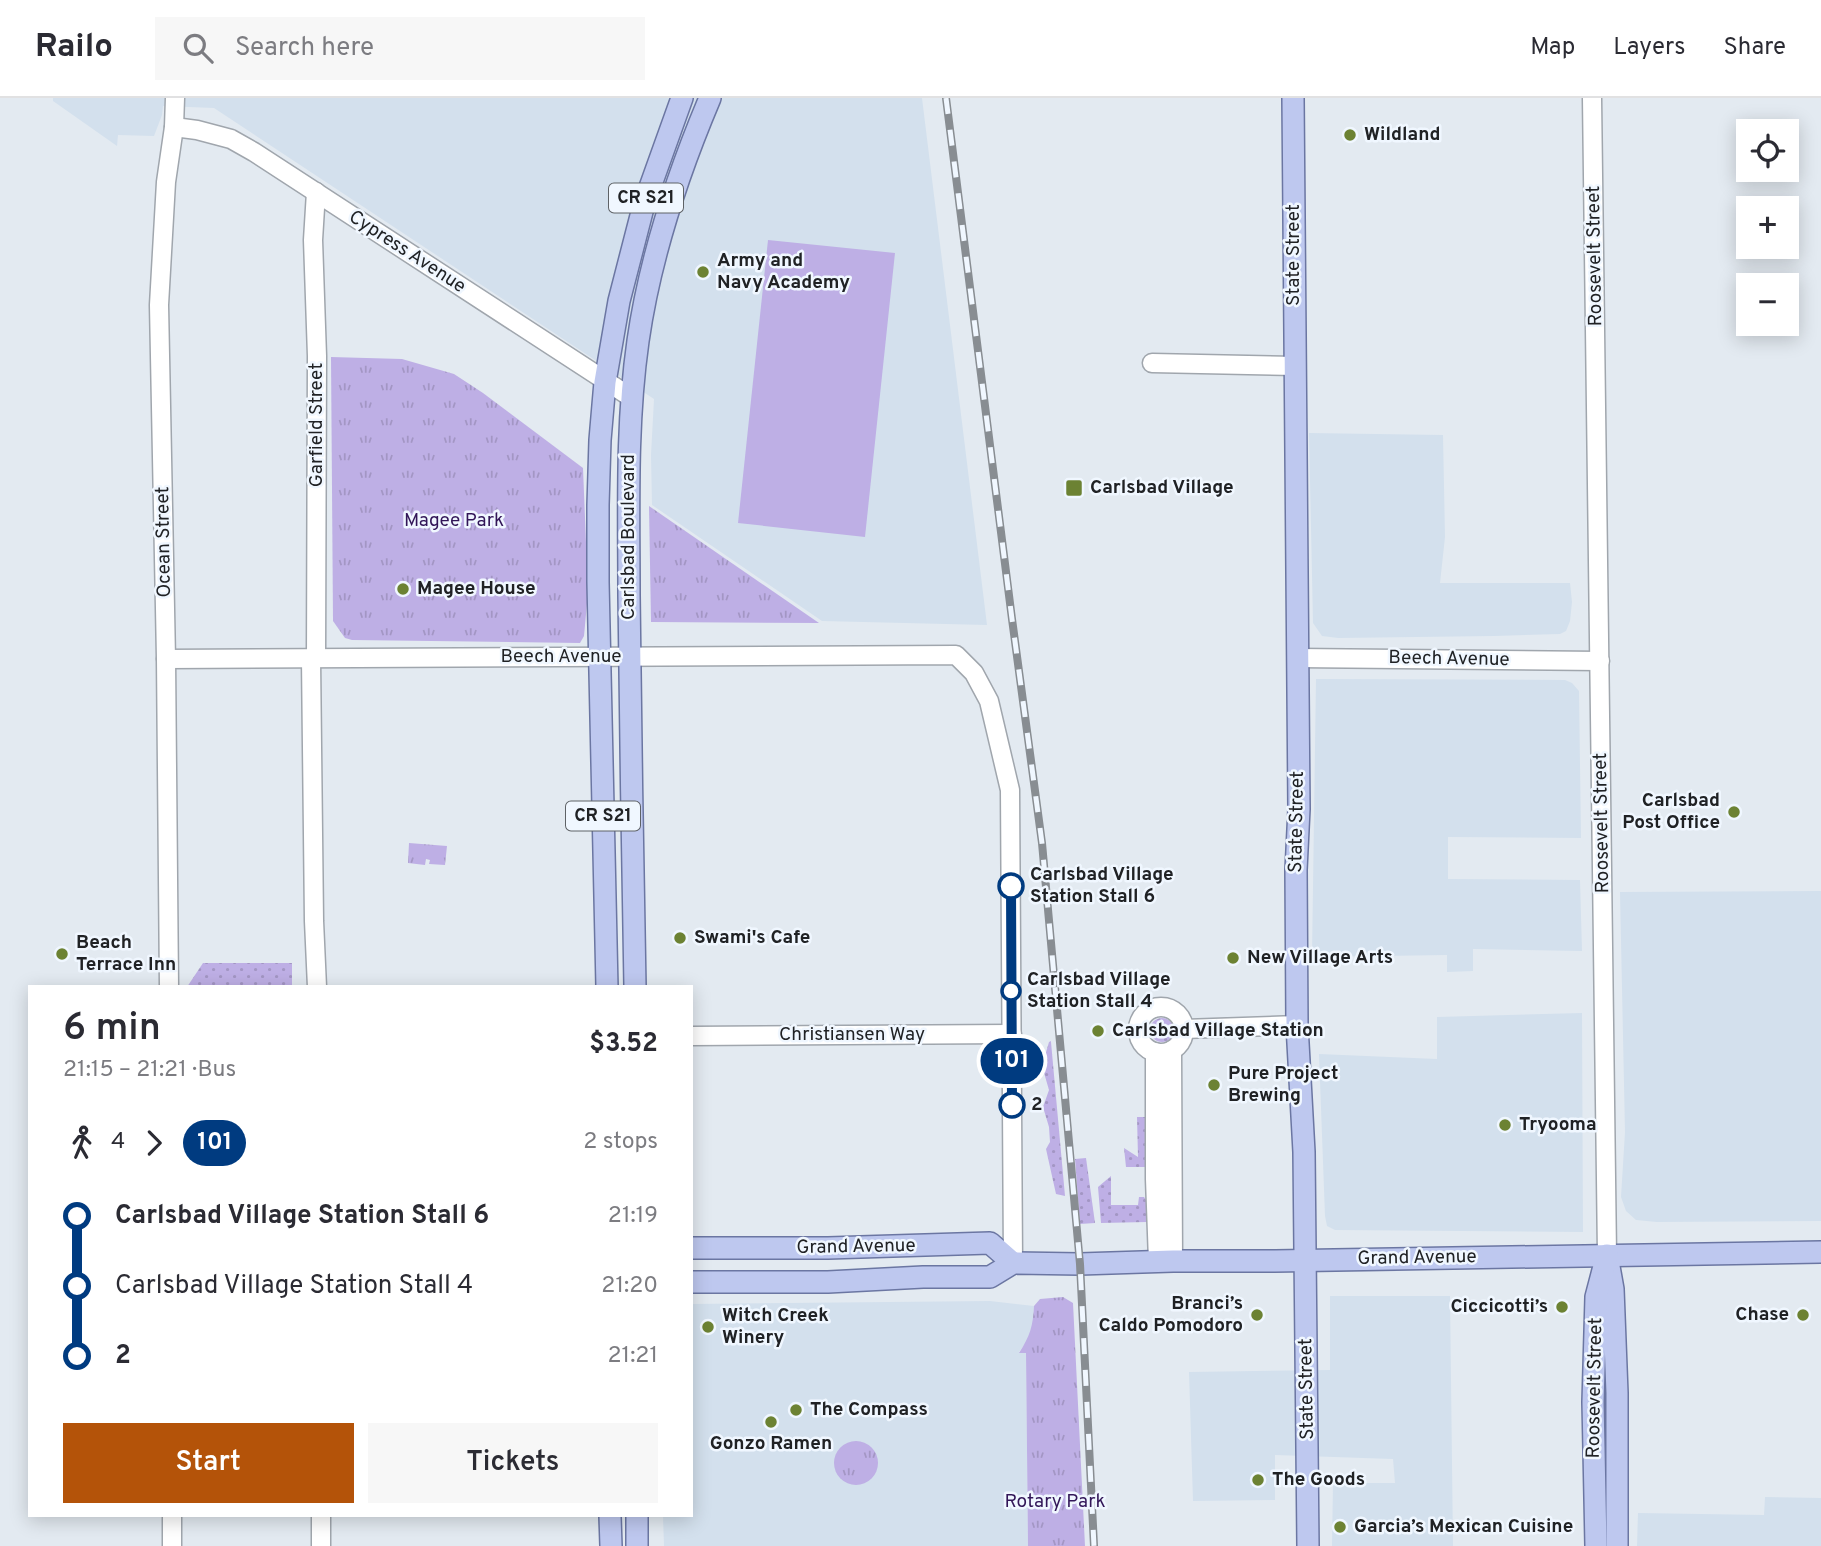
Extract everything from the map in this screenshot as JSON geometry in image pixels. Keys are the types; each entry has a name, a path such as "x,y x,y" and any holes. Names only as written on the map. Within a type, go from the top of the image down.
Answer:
{"main road":[{"name":"Carlsbad Boulevard","path":"607,985 598,505 600,440 605,382 620,301 643,204 682,98"},
{"name":"Carlsbad Boulevard","path":"635,985 628,464 632,398 638,340 651,272 669,205 710,98"},
{"name":"State Street","path":"1293,98 1299,809 1296,870 1297,1025 1304,1152 1308,1546"},
{"name":"Grand Avenue","path":"693,1248 828,1248 990,1243 1013,1263"},
{"name":"Grand Avenue","path":"693,1282 828,1282 990,1277 1013,1263 1821,1252"},
{"name":"Roosevelt Street","path":"1596,1546 1593,1402 1596,1297 1607,1255"},
{"path":"1607,1255 1613,1289 1617,1393 1617,1546"},
{"path":"610,1517 611,1546"},
{"path":"637,1517 637,1546"}],"street":[{"name":"Ocean Street","path":"169,985 159,305 166,182 175,98"},
{"name":"Roosevelt Street","path":"1592,98 1607,1255"},
{"name":"Cypress Avenue","path":"174,127 231,139 632,398"},
{"name":"Garfield Street","path":"316,192 313,240 317,356 314,659 314,921 317,985"},
{"path":"1152,363 1295,366"},
{"name":"Beech Avenue","path":"166,659 956,655 974,673 989,701 1010,790 1012,1034"},
{"name":"Beech Avenue","path":"1297,657 1600,661"},
{"path":"1158,1007 1171,1009 1180,1017 1184,1030 1181,1041 1164,1051 1148,1048 1139,1036 1140,1020 1144,1014 1158,1007"},
{"path":"1184,1030 1297,1025"},
{"path":"1012,1034 1013,1263"},
{"name":"Christiansen Way","path":"693,1036 1012,1034"},
{"path":"1164,1051 1155,1179 1165,1261"},
{"path":"172,1517 172,1546"},
{"path":"321,1517 321,1546"}],"shaded area":[{"name":"Army and Navy Academy","path":"53,98 922,98 987,625 822,621 652,505 654,399 214,108 163,106 154,136 118,135 117,146 53,101"},
{"path":"1309,433 1443,435 1445,537 1440,583 1570,583 1572,602 1566,631 1560,634 1494,636 1322,636 1313,623"},
{"path":"1316,679 1565,680 1572,683 1579,691 1581,838 1448,837 1448,879 1580,880 1582,951 1473,949 1473,971 1447,972 1447,955 1312,957"},
{"path":"1821,891 1821,1221 1636,1220 1626,1211 1621,1197 1625,1132 1620,892"},
{"path":"1582,1013 1583,1232 1335,1230 1327,1226 1319,1054 1437,1059 1437,1017"},
{"path":"1330,1296 1450,1296 1453,1546 1332,1546 1333,1483 1395,1483 1393,1459 1275,1455 1275,1500 1193,1501 1189,1372 1330,1370"},
{"path":"990,1301 1034,1306 1033,1326 1019,1352 1026,1353 1028,1546 664,1546 663,1517 693,1517 693,1304"},
{"path":"1765,1497 1821,1498 1821,1546 1637,1546 1638,1513 1764,1515"}],"green space":[{"path":"768,240 895,253 865,537 738,523"},
{"name":"Magee Park","path":"331,357 402,359 454,374 583,468 588,592 584,636 580,643 345,638 333,621"},
{"path":"649,506 819,623 651,622"},
{"path":"409,843 447,846 445,865 429,864 430,860 426,859 425,865 408,863"},
{"path":"203,963 292,963 292,985 188,985"},
{"path":"1162,1018 1173,1025 1174,1030 1167,1041 1162,1042 1151,1035 1150,1030 1157,1019"},
{"path":"1051,1041 1065,1196 1056,1194 1046,1149 1050,1142 1049,1127 1043,1107 1049,1090 1042,1066"},
{"path":"1137,1117 1145,1117 1145,1167 1126,1167 1124,1148 1138,1157"},
{"path":"1086,1158 1095,1223 1080,1224 1075,1159"},
{"path":"1111,1176 1111,1205 1138,1205 1139,1197 1144,1197 1147,1222 1101,1223 1098,1187"},
{"name":"Rotary Park","path":"1063,1297 1073,1303 1085,1546 1028,1546 1026,1353 1019,1353 1030,1331 1034,1306 1040,1299"},
{"path":"856,1441 871,1448 878,1463 871,1478 856,1485 841,1478 834,1463 841,1448"}],"railway":[{"path":"946,98 1042,843 1080,1264 1094,1546"}],"bus line":[{"name":"101","path":"1011,886 1012,1105"}],"place":[{"name":"Wildland","path":"1350,135"},
{"name":"Army and Navy Academy","path":"703,272"},
{"name":"Carlsbad Village","path":"1074,488"},
{"name":"Magee House","path":"403,589"},
{"name":"Carlsbad Post Office","path":"1734,812"},
{"name":"Carlsbad Village Station Stall 6","path":"1011,886"},
{"name":"Swami's Cafe","path":"680,938"},
{"name":"Beach Terrace Inn","path":"62,954"},
{"name":"New Village Arts","path":"1233,958"},
{"name":"Carlsbad Village Station Stall 4","path":"1011,991"},
{"name":"Carlsbad Village Station","path":"1098,1031"},
{"name":"Pure Project Brewing","path":"1214,1085"},
{"name":"2","path":"1012,1105"},
{"name":"Tryooma","path":"1505,1125"},
{"name":"Ciccicotti’s","path":"1562,1307"},
{"name":"Branci’s Caldo Pomodoro","path":"1257,1315"},
{"name":"Chase","path":"1803,1315"},
{"name":"Witch Creek Winery","path":"708,1327"},
{"name":"The Compass","path":"796,1410"},
{"name":"Gonzo Ramen","path":"771,1422"},
{"name":"The Goods","path":"1258,1480"},
{"name":"Garcia’s Mexican Cuisine","path":"1340,1527"}]}
